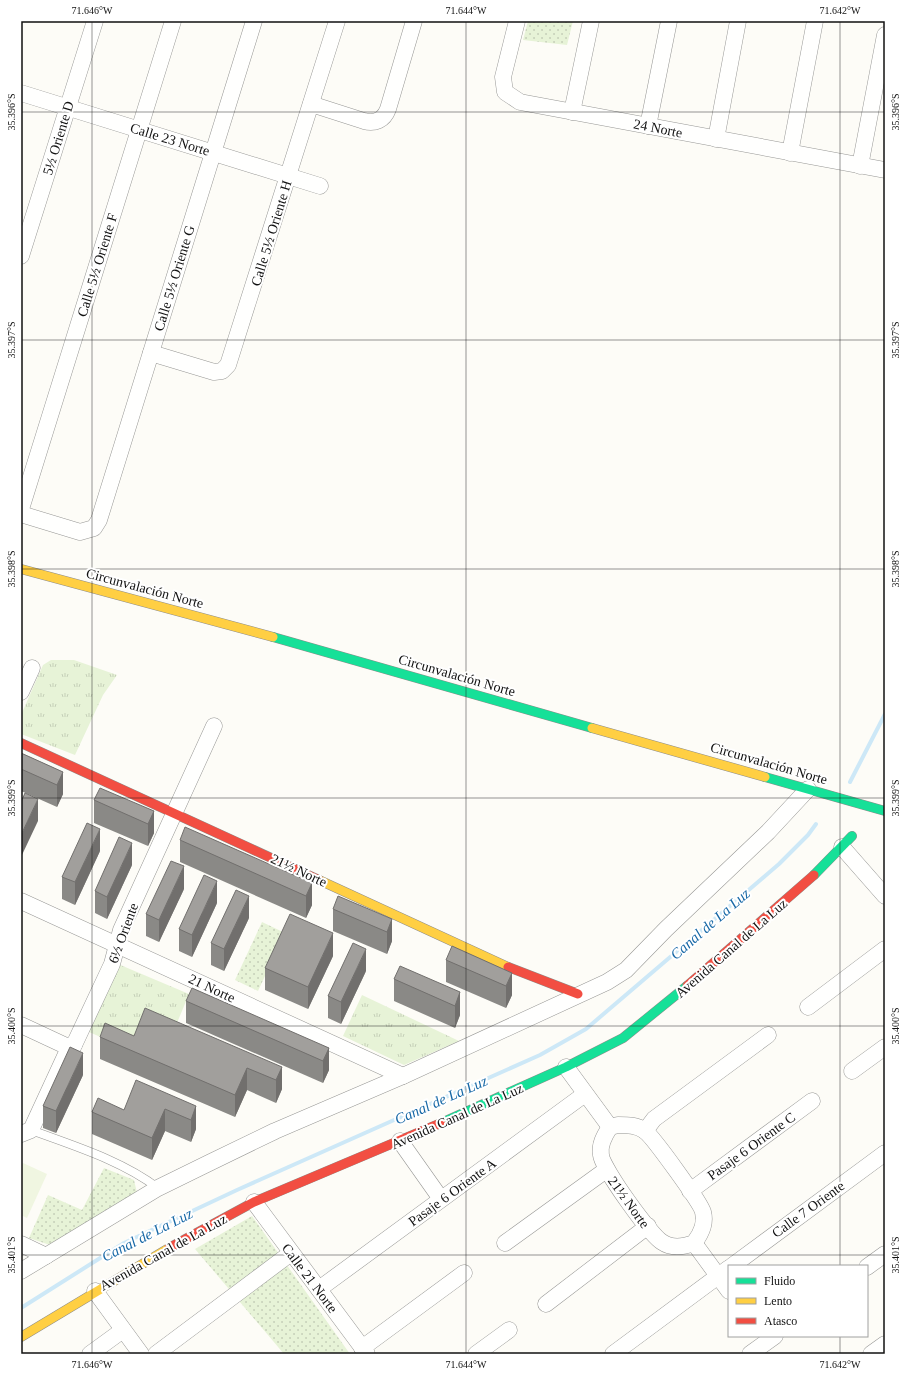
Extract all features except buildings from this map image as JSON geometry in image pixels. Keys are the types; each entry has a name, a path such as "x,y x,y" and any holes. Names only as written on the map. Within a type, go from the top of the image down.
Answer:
{"street":[{"name":"5½ Oriente D","path":"21,256 94,21"},
{"name":"Calle 5½ Oriente F","path":"21,508 173,21"},
{"name":"Calle 5½ Oriente G","path":"21,514 76,531 89,531 94,528 99,520 212,152 254,21"},
{"name":"Calle 5½ Oriente H","path":"151,353 214,372 222,371 228,365 336,21"},
{"path":"311,104 364,121 370,122 380,120 388,109 414,21"},
{"name":"24 Norte","path":"517,21 503,77 505,92 520,102 885,170"},
{"path":"572,112 591,21"},
{"path":"648,126 669,21"},
{"path":"716,139 738,21"},
{"path":"790,153 815,21"},
{"path":"860,166 885,34"},
{"name":"Calle 23 Norte","path":"21,93 320,186"},
{"name":"Circunvalación Norte","path":"21,569 291,642 885,811"},
{"path":"21,692 32,668"},
{"name":"6½ Oriente","path":"26,1132 67,1052 74,1045 112,964 121,930 214,726"},
{"name":"21½ Norte","path":"21,743 530,977 578,994"},
{"path":"21,1272 158,1188 275,1131 402,1076 607,982 626,970 666,929 773,828 808,789"},
{"path":"847,841 885,896"},
{"name":"Avenida Canal de La Luz","path":"21,1337 95,1291 177,1243 254,1202 400,1141 604,1049 639,1027 786,900 847,841"},
{"name":"21 Norte","path":"21,901 402,1076"},
{"path":"808,1006 885,949"},
{"path":"21,1025 66,1046 74,1045"},
{"path":"645,1131 654,1119 768,1035"},
{"path":"852,1071 885,1047"},
{"path":"566,1067 610,1127 628,1125 645,1131 701,1205 704,1220 701,1233 694,1243 724,1272 728,1287"},
{"name":"Pasaje 6 Oriente A","path":"319,1290 585,1094"},
{"name":"Pasaje 6 Oriente C","path":"690,1191 812,1101"},
{"name":"21½ Norte","path":"610,1127 602,1140 600,1148 606,1170 657,1239 667,1245 680,1247 694,1243"},
{"path":"400,1141 442,1199"},
{"name":"Calle 7 Oriente","path":"733,1265 885,1153"},
{"path":"505,1243 606,1170"},
{"name":"Calle 21 Norte","path":"254,1202 365,1351"},
{"path":"546,1304 648,1226"},
{"path":"21,1244 46,1256"},
{"path":"156,1354 291,1253"},
{"path":"868,1266 885,1254"},
{"path":"612,1354 724,1272"},
{"path":"365,1351 464,1273"},
{"path":"95,1291 141,1354"},
{"path":"90,1354 123,1330"},
{"path":"476,1354 509,1330"},
{"path":"750,1354 770,1342"},
{"path":"872,1354 885,1344"}],"lane":[{"path":"26,1132 108,1160 144,1178 158,1188"}],"green space":[{"path":"528,21 573,21 567,45 523,40"},
{"path":"51,660 74,660 117,675 103,695 75,755 21,734 21,715 43,665"},
{"path":"262,922 285,933 258,991 235,980"},
{"path":"118,964 189,994 172,1035 133,1051 89,1032"},
{"path":"362,995 459,1041 404,1065 343,1036"},
{"path":"23,1163 47,1174 27,1218 21,1215 21,1166"},
{"path":"104,1168 134,1180 137,1193 50,1245 29,1238 48,1195 82,1210"},
{"path":"252,1216 350,1354 284,1354 195,1249"}],"waterway":[{"name":"Canal de La Luz","path":"850,782 885,714"},
{"name":"Canal de La Luz","path":"21,1308 124,1243 237,1190 540,1055 586,1029 779,864 808,835 816,824"}],"traffic: fast":[{"path":"273,637 592,728"},
{"path":"765,777 885,811"},
{"path":"814,875 852,836"},
{"path":"441,1123 566,1067 623,1038 687,986"}],"traffic: slow":[{"path":"21,569 273,637"},
{"path":"592,728 765,777"},
{"path":"319,880 508,967"},
{"path":"21,1337 169,1248"}],"traffic: jam":[{"path":"21,743 319,880"},
{"path":"687,986 814,875"},
{"path":"508,967 578,994"},
{"path":"169,1248 254,1202 441,1123"}]}
